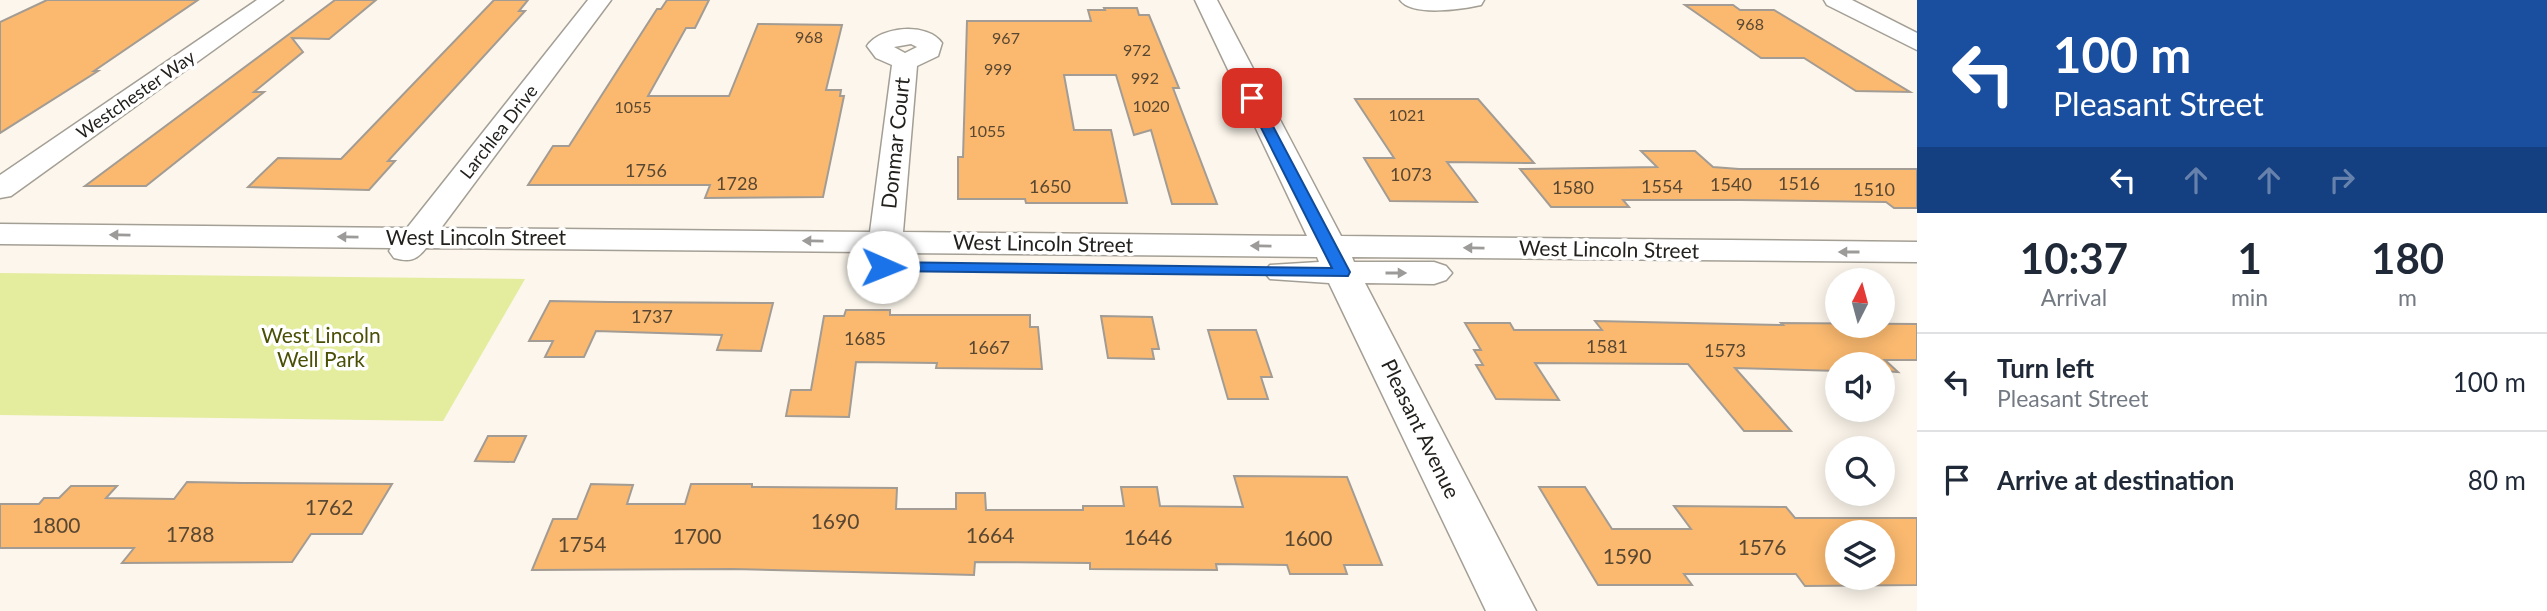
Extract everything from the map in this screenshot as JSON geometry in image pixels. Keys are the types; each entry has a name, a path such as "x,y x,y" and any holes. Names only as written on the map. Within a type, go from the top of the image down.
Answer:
{"street":[{"name":"Westchester Way","path":"0,189 272,0"},
{"name":"Larchlea Drive","path":"407,251 600,0"},
{"name":"Pleasant Avenue","path":"1206,0 1511,611"},
{"path":"1411,0 1453,5 1473,0"},
{"path":"1835,0 1917,43"},
{"name":"Donmar Court","path":"885,254 905,62"},
{"name":"West Lincoln Street","path":"0,234 407,251"},
{"name":"West Lincoln Street","path":"0,259 407,251 885,254 1336,260 1917,275"},
{"name":"West Lincoln Street","path":"1336,260 1917,252"}],"green space":[{"name":"West Lincoln Well Park","path":"0,273 525,279 443,421 0,415"}],"building":[{"path":"47,0 198,0 94,71 98,71 0,133 0,22"},
{"path":"335,0 376,0 329,39 292,38 303,52 254,92 264,92 146,186 85,186"},
{"path":"494,0 528,0 519,11 525,11 388,161 395,161 369,190 248,187 278,158 341,159"},
{"path":"667,0 709,0 695,28 686,28 648,96 729,96 758,24 842,25 826,90 841,90 840,96 844,96 823,197 705,198 710,185 528,185 553,146 569,146 657,9 661,9"},
{"path":"1685,5 1733,5 1740,10 1774,10 1910,92 1856,91 1804,58 1761,58"},
{"path":"1104,8 1137,8 1139,15 1149,15 1179,88 1173,88 1217,204 1172,204 1151,130 1134,135 1116,75 1064,75 1074,130 1111,130 1127,203 1026,203 1025,199 958,199 958,157 963,157 967,21 1091,21 1088,10 1105,10"},
{"path":"1355,99 1478,99 1534,163 1447,162 1477,202 1390,201 1364,158 1394,158"},
{"path":"1641,151 1695,151 1713,167 1739,169 1917,169 1917,208 1894,208 1886,202 1740,200 1623,200 1629,207 1551,207 1520,169 1657,167"},
{"path":"550,301 773,303 761,351 717,350 722,335 596,331 584,357 545,357 553,341 529,341"},
{"path":"846,310 890,310 890,315 1030,315 1030,327 1038,327 1042,369 936,368 937,363 856,362 849,417 786,416 791,390 811,390 824,316 844,316"},
{"path":"1101,316 1152,317 1159,349 1152,349 1154,359 1108,358"},
{"path":"1595,321 1783,325 1781,323 1825,323 1825,338 1895,338 1895,324 1917,324 1917,360 1895,360 1895,352 1825,352 1825,371 1735,368 1791,431 1744,431 1688,364 1535,363 1559,400 1496,399 1476,365 1483,365 1474,350 1481,350 1465,323 1510,323 1514,330 1602,330"},
{"path":"1208,330 1256,330 1272,377 1261,377 1268,399 1228,399"},
{"path":"488,436 526,436 514,462 475,461"},
{"path":"1234,476 1347,477 1382,565 1344,565 1347,574 1290,574 1287,565 1216,564 1217,570 1090,569 1090,563 975,562 974,575 733,569 532,570 553,519 577,519 591,484 633,485 627,504 685,504 691,484 752,484 752,487 897,488 896,509 956,509 956,493 985,493 986,510 1083,510 1083,506 1124,506 1121,487 1157,487 1160,506 1243,507"},
{"path":"187,482 392,484 362,534 311,534 292,562 122,563 134,548 0,548 0,504 39,504 44,498 59,498 71,486 117,486 106,498 174,499"},
{"path":"1539,487 1585,487 1612,529 1691,529 1674,506 1786,507 1795,518 1917,518 1917,585 1895,585 1895,520 1825,520 1825,586 1805,586 1796,574 1684,574 1692,585 1598,585"}],"route":[{"path":"883,267 1342,272 1252,98"}]}
